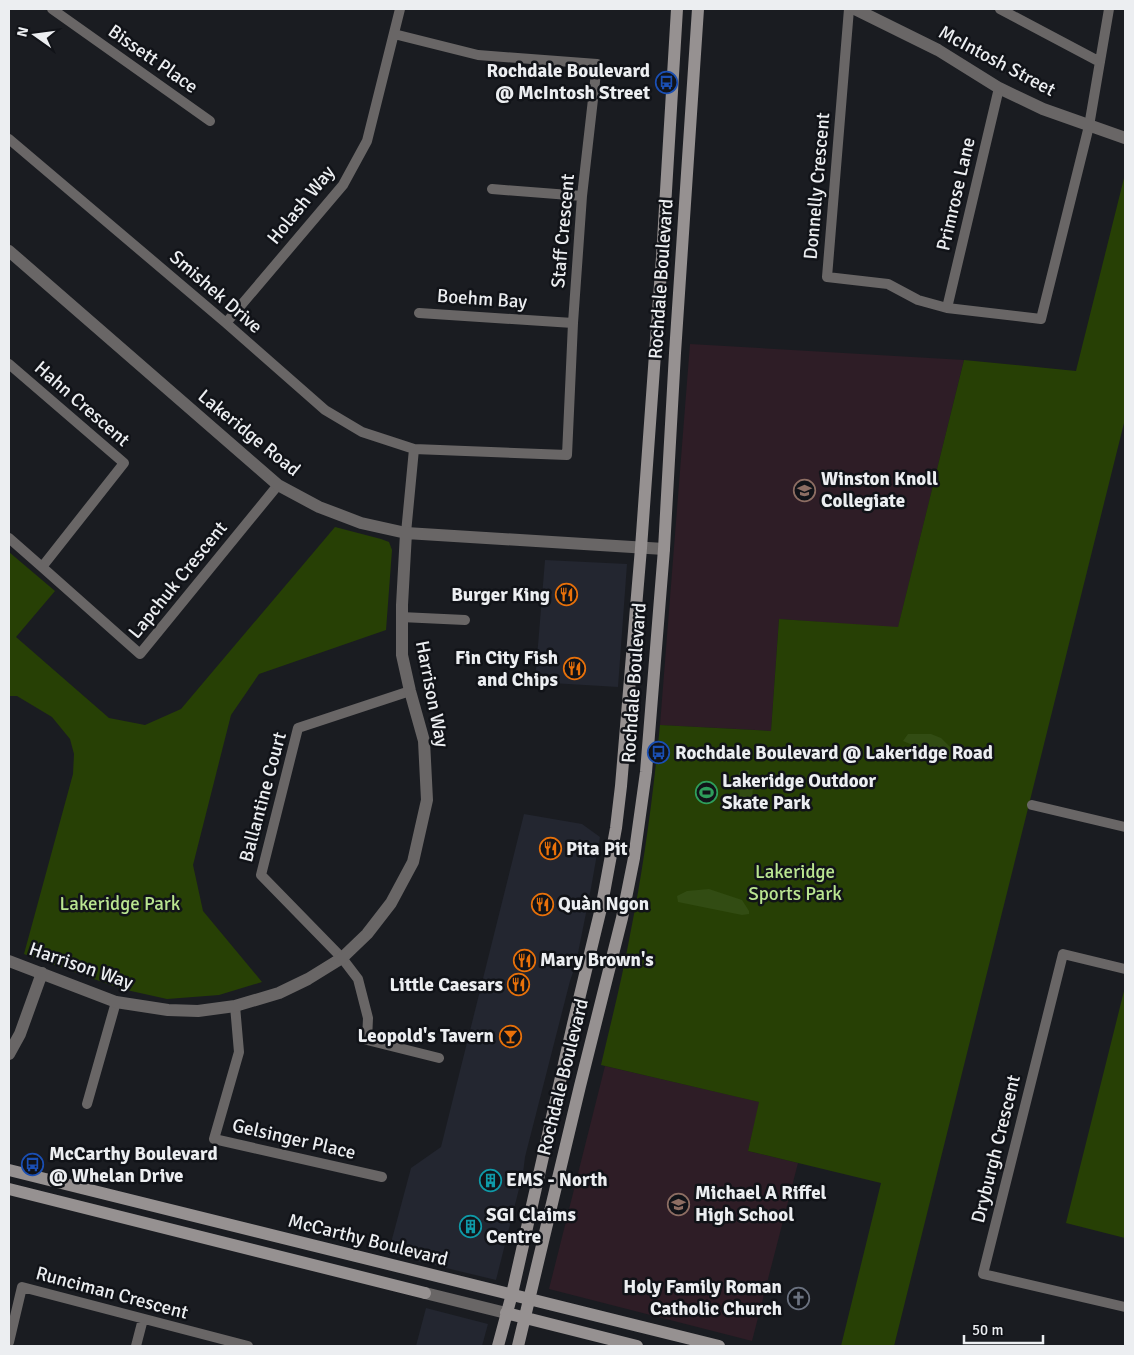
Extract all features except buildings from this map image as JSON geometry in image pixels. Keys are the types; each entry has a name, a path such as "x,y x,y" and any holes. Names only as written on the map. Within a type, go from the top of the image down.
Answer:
{"main road":[{"name":"Rochdale Boulevard","path":"498,1346 512,1294 602,904 616,828 641,548 662,257 677,9"},
{"name":"Rochdale Boulevard","path":"518,1346 622,918 634,858 646,772 664,549 698,9"},
{"name":"McCarthy Boulevard","path":"9,1170 719,1346"},
{"name":"McCarthy Boulevard","path":"9,1189 425,1293"},
{"name":"McCarthy Boulevard","path":"506,1314 637,1346"}],"street":[{"name":"Bissett Place","path":"52,9 210,121"},
{"name":"Holash Way","path":"226,323 343,185 367,141 400,9"},
{"name":"Donnelly Crescent","path":"849,9 827,277 888,284 918,300 947,308 1041,319 1089,126"},
{"name":"McIntosh Street","path":"856,9 938,50 999,88 1043,109 1125,138"},
{"path":"1000,9 1100,62"},
{"path":"1089,126 1109,9"},
{"name":"Staff Crescent","path":"394,34 478,55 597,64 582,196 573,323 567,455 414,449"},
{"name":"Primrose Lane","path":"947,308 999,88"},
{"name":"Smishek Drive","path":"9,139 226,323 325,410 362,432 414,449"},
{"path":"492,189 582,196"},
{"name":"Lakeridge Road","path":"9,251 278,484 319,507 383,529 406,533 664,549"},
{"name":"Boehm Bay","path":"419,313 573,323"},
{"name":"Hahn Crescent","path":"9,364 124,462 42,567"},
{"name":"Harrison Way","path":"9,961 116,1002 168,1010 198,1011 234,1006 279,993 308,979 342,958 366,934 391,903 413,862 426,800 424,741 402,655 401,617 414,449"},
{"name":"Lapchuk Crescent","path":"9,538 140,654 278,484"},
{"path":"401,617 465,620"},
{"name":"Ballantine Court","path":"342,958 261,875 298,728 410,691"},
{"path":"1032,805 1125,827"},
{"name":"Dryburgh Crescent","path":"1125,969 1063,954 983,1274 1125,1307"},
{"path":"342,958 358,980 368,1018 367,1040 439,1058"},
{"path":"9,1054 20,1034 42,973"},
{"path":"88,1104 116,1002"},
{"name":"Gelsinger Place","path":"234,1006 239,1052 214,1139 382,1177"},
{"name":"Runciman Crescent","path":"9,1342 22,1287 248,1346"},
{"name":"McCarthy Boulevard","path":"425,1293 506,1314"},
{"path":"136,1346 143,1319"}],"shaded area":[{"name":"Winston Knoll Collegiate","path":"690,344 964,360 898,628 779,619 771,731 660,725"},
{"path":"545,560 627,564 618,687 535,682"},
{"path":"524,814 582,824 600,837 576,963 525,1157 523,1173 496,1280 388,1254 411,1168 441,1147"},
{"name":"Michael A Riffel High School","path":"605,1066 760,1102 748,1151 798,1163 752,1341 549,1289"},
{"path":"426,1308 488,1324 482,1346 416,1346"}],"green space":[{"name":"Lakeridge Sports Park","path":"1125,174 1125,419 894,1346 841,1346 881,1183 748,1151 759,1102 601,1065 624,968 640,883 660,725 771,731 779,619 898,627 964,360 1076,371"},
{"name":"Lakeridge Park","path":"335,527 389,542 392,550 386,630 259,674 231,715 193,865 203,911 262,982 219,995 167,999 122,989 24,954 73,774 74,754 70,739 52,717 17,696 9,696 9,552 55,591 16,637 109,718 145,725 181,709"},
{"path":"908,734 931,734 941,738 960,757 951,761 903,741"},
{"path":"741,770 749,770 753,782 752,803 741,808 737,805 740,795 738,775"},
{"path":"709,889 742,900 749,914 742,915 678,902 677,896 687,891"},
{"path":"1125,987 1125,1238 1066,1223"}],"place":[{"name":"Rochdale Boulevard @ McIntosh Street","path":"666,82"},
{"name":"Winston Knoll Collegiate","path":"805,490"},
{"name":"Burger King","path":"566,595"},
{"name":"Fin City Fish and Chips","path":"574,669"},
{"name":"Rochdale Boulevard @ Lakeridge Road","path":"659,753"},
{"name":"Lakeridge Outdoor Skate Park","path":"706,792"},
{"name":"Pita Pit","path":"550,849"},
{"name":"Quàn Ngon","path":"542,904"},
{"name":"Mary Brown's","path":"524,960"},
{"name":"Little Caesars","path":"519,985"},
{"name":"Leopold's Tavern","path":"510,1036"},
{"name":"McCarthy Boulevard @ Whelan Drive","path":"33,1165"},
{"name":"EMS - North","path":"490,1180"},
{"name":"Michael A Riffel High School","path":"679,1204"},
{"name":"SGI Claims Centre","path":"470,1226"},
{"name":"Holy Family Roman Catholic Church","path":"798,1298"}]}
